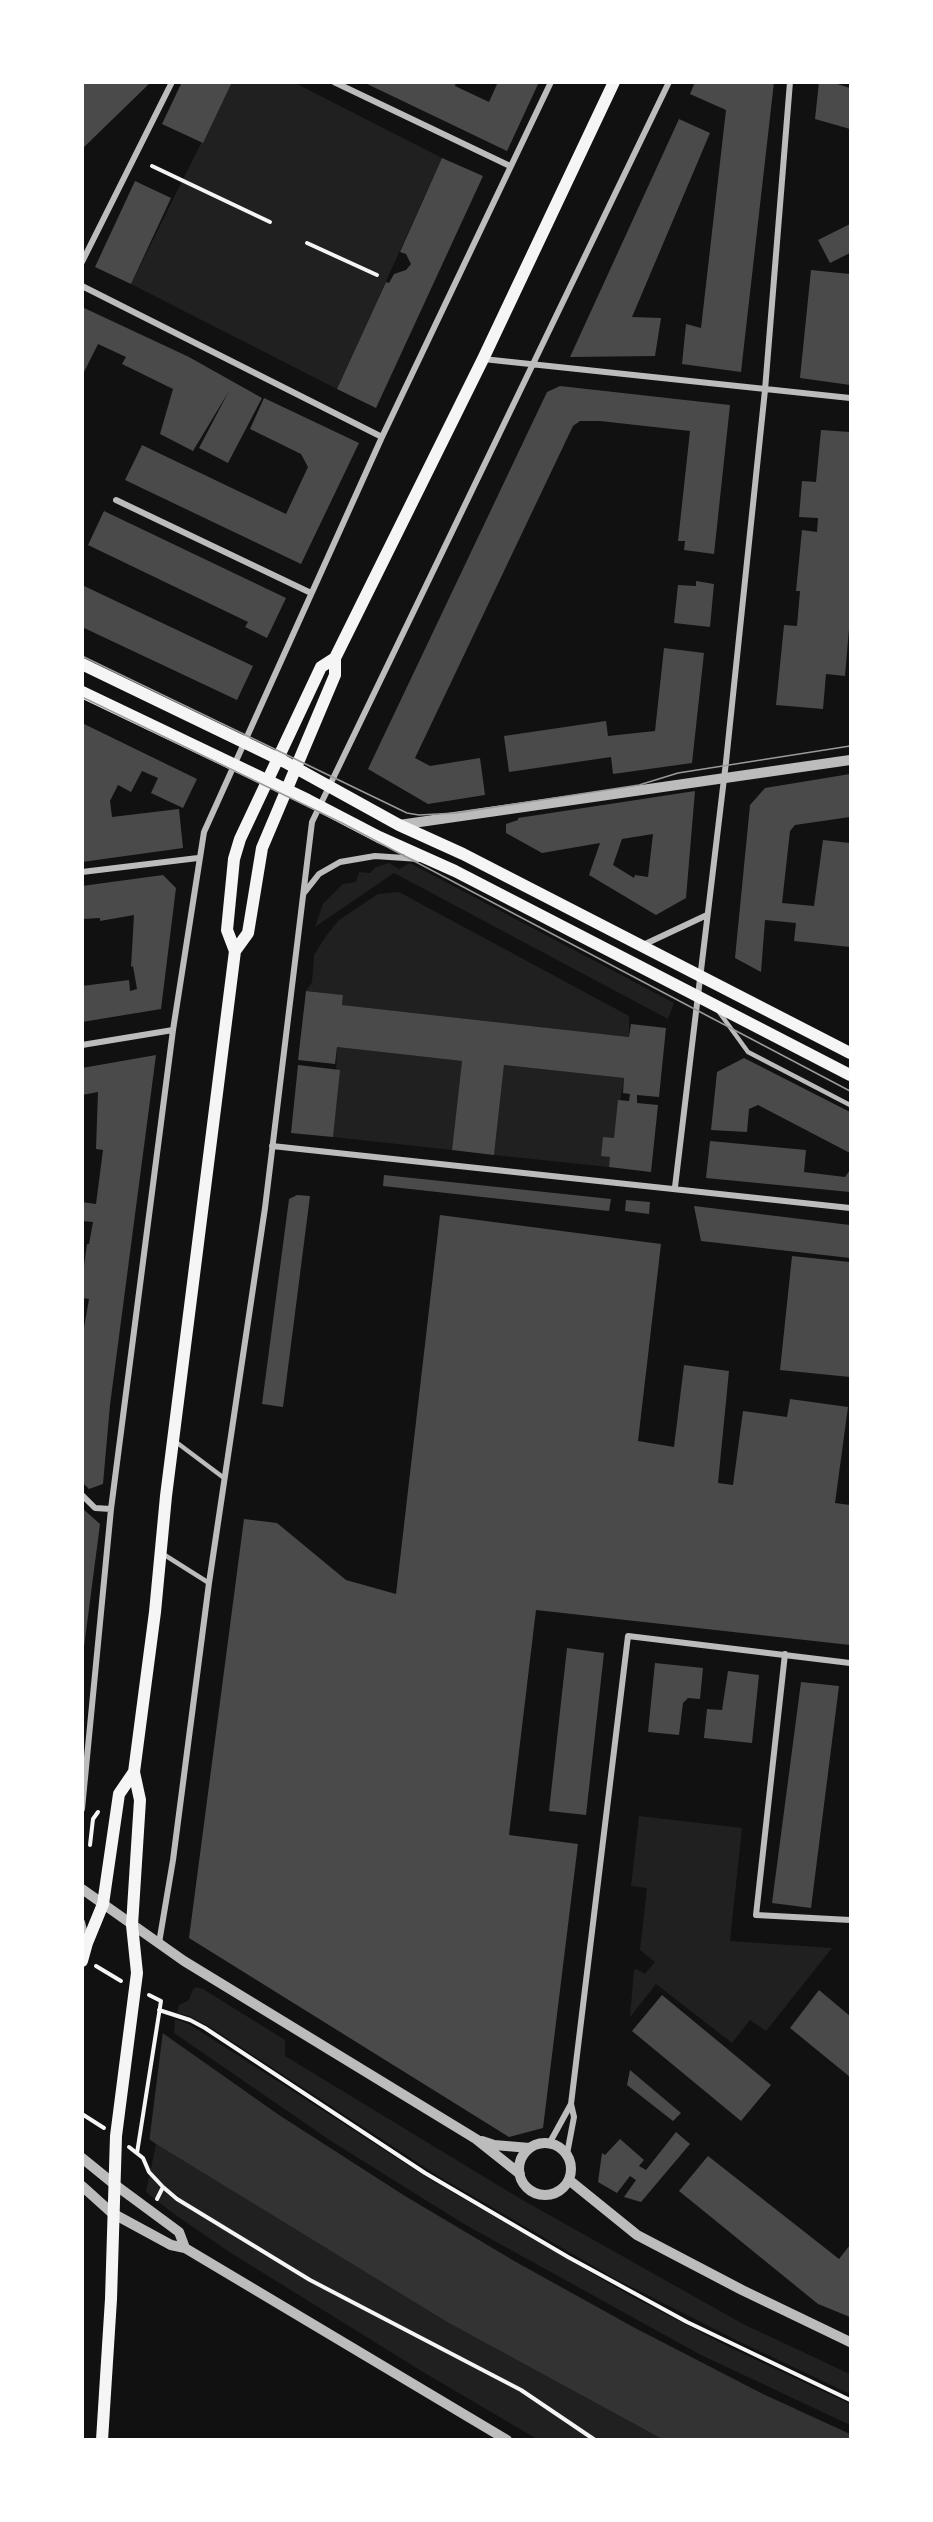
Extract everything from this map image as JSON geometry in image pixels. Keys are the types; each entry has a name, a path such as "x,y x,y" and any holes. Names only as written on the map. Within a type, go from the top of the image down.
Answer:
{"main road":[{"path":"102,2439 111,2299 112,2213 117,2127 137,1973 132,1925 140,1800 134,1772 235,951 227,930 234,859 240,838 321,667 334,658 483,359 614,82"},
{"path":"235,951 248,933 262,848 335,675 334,658"},
{"path":"82,664 277,758 399,825 463,854 850,1053"},
{"path":"82,692 319,805 379,837 433,861 850,1075"},
{"path":"82,1961 103,1904 119,1794 134,1772"}],"street":[{"path":"82,262 172,82"},
{"path":"333,82 510,166"},
{"path":"82,1809 111,1509 173,1030 198,858 204,832 382,437 551,82"},
{"path":"159,1944 224,1478 265,1208 312,822 669,82"},
{"path":"675,1187 724,780 765,390 790,82"},
{"path":"82,286 382,437"},
{"path":"483,359 850,398"},
{"path":"116,500 311,594"},
{"path":"399,825 724,780 850,760"},
{"path":"302,899 307,887 319,873 340,862 375,856 433,861"},
{"path":"82,872 198,858"},
{"path":"643,945 707,915"},
{"path":"82,1045 173,1030"},
{"path":"272,1146 675,1187 850,1208"},
{"path":"82,1495 95,1508 111,1509"},
{"path":"82,1889 159,1944 476,2139 520,2174 527,2188 543,2196 560,2191 569,2180 571,2169 567,2154 574,2117 571,2104 627,1636 850,1663"},
{"path":"785,1654 756,1915 850,1920"},
{"path":"82,1922 87,1943"},
{"path":"549,2144 571,2104"},
{"path":"476,2139 494,2145 530,2148"},
{"path":"520,2174 523,2155 536,2145 549,2144 567,2154"},
{"path":"82,2158 179,2232 185,2248"},
{"path":"569,2180 638,2235 742,2290 850,2342"},
{"path":"82,2186 112,2213 171,2245 185,2248 507,2439"}],"lane":[{"path":"714,1005 748,1052 850,1106"},
{"path":"174,1440 224,1478"},
{"path":"160,1552 209,1583"}],"path":[{"path":"152,166 270,222"},
{"path":"307,243 377,275"},
{"path":"90,1845 93,1819 98,1812"},
{"path":"137,2153 161,2001"},
{"path":"159,2010 205,2028 424,2173 568,2257 687,2322 850,2400"},
{"path":"151,2211 163,2187 177,2199 310,2280 521,2390 595,2439"}],"shaded area":[{"path":"231,83 295,83 442,158 337,389 131,284"},
{"path":"389,863 399,869 410,863 674,1003 668,1019 394,873 315,927 323,904 343,884 356,882 359,872 370,873 376,867"},
{"path":"399,892 629,1016 629,1037 342,1005 343,995 306,991 312,982 314,955 339,920 378,894"},
{"path":"337,1047 462,1061 452,1150 333,1137"},
{"path":"504,1065 624,1078 609,1167 494,1155"},
{"path":"639,1816 742,1828 730,1941 832,1948 766,2031 750,2020 732,2043 656,1984 630,2017 634,1970 637,1969 645,1974 655,1962 640,1950 647,1888 631,1886"},
{"path":"83,1977 279,2115 405,2196 516,2262 635,2328 763,2394 850,2434 850,2439 662,2439 447,2322 156,2144 83,2092"},
{"path":"196,1987 203,1989 285,2040 285,2056 519,2198 743,2324 850,2374 850,2394 734,2339 612,2277 438,2176 210,2027 189,2016 177,2013 179,2005 189,2000"},
{"path":"175,2019 189,2024 426,2177 629,2295 731,2348 850,2404 850,2425 699,2354 464,2224 331,2141 174,2033"},
{"path":"156,2144 447,2322 662,2439 537,2439 423,2372 231,2253 174,2214 146,2192"}],"pier":[{"path":"83,1974 163,2031 149,2143 82,2095"}],"building":[{"path":"82,82 151,82 82,149"},
{"path":"182,82 232,82 203,143 162,124"},
{"path":"363,82 456,82 455,86 489,102 498,82 539,82 507,151"},
{"path":"695,82 774,82 741,372 682,364 686,324 701,328 726,110 690,94"},
{"path":"819,82 831,82 850,88 850,129 815,119"},
{"path":"679,119 710,133 632,317 661,318 655,356 570,357"},
{"path":"442,158 483,176 376,408 337,389 386,282 389,283 394,274 406,270 411,264 406,254 400,252"},
{"path":"135,181 171,198 131,284 95,267"},
{"path":"850,224 850,253 830,263 818,240"},
{"path":"811,270 850,274 850,385 800,378"},
{"path":"82,307 189,357 262,398 228,463 199,448 229,391 193,451 160,434 173,389 122,364 126,357 98,344 82,376"},
{"path":"560,386 730,405 714,554 684,550 685,541 678,541 690,431 600,421 580,421 573,426 415,758 430,766 480,758 485,795 428,804 368,769 547,392"},
{"path":"264,398 359,443 301,564 125,480 142,445 286,514 308,467 301,454 250,429"},
{"path":"821,430 850,432 850,617 845,676 826,674 823,709 776,705 784,625 797,626 800,591 796,591 802,530 817,532 818,518 799,517 802,481 816,482"},
{"path":"104,511 286,598 267,638 245,627 248,622 88,545"},
{"path":"696,581 714,584 710,627 674,623 678,585 696,586"},
{"path":"82,585 253,666 237,700 82,627"},
{"path":"664,648 704,653 692,763 613,774 611,757 509,772 504,736 606,721 608,736 655,731"},
{"path":"82,723 197,779 183,808 151,793 158,778 142,771 131,792 118,785 110,801 112,817 179,809 183,848 82,862"},
{"path":"850,774 850,817 795,825 790,831 782,903 814,906 823,840 850,843 850,947 794,941 796,923 765,920 761,972 735,958 750,805 765,788"},
{"path":"695,791 686,898 656,915 589,875 600,843 542,853 506,833 506,824 518,818","holes":["653,834 648,877 635,875 634,878 613,865 622,839"]},
{"path":"163,875 176,888 161,1009 82,1022 82,986 129,980 130,991 137,989 133,966 131,967 134,915 100,921 100,918 82,919 82,886"},
{"path":"306,991 343,995 342,1005 629,1037 631,1024 666,1028 659,1097 637,1095 637,1103 658,1105 651,1172 609,1167 610,1157 601,1156 603,1137 614,1138 618,1100 629,1101 630,1094 623,1093 624,1078 504,1065 494,1155 452,1150 462,1061 337,1047 335,1064 298,1060"},
{"path":"156,1055 110,1405 103,1484 89,1489 82,1482 82,1339 89,1299 82,1298 82,1281 87,1244 89,1244 93,1222 82,1221 82,1202 96,1204 103,1150 96,1149 98,1092 82,1095 82,1068"},
{"path":"744,1058 850,1112 850,1153 758,1105 749,1109 747,1132 711,1130 717,1072"},
{"path":"298,1065 340,1070 333,1137 291,1133"},
{"path":"710,1141 806,1150 804,1172 845,1177 850,1170 850,1192 706,1178"},
{"path":"384,1175 611,1199 609,1211 383,1186"},
{"path":"297,1195 310,1196 283,1407 262,1404 289,1199"},
{"path":"626,1200 650,1202 649,1214 625,1211"},
{"path":"694,1206 850,1225 850,1258 701,1241"},
{"path":"440,1215 661,1244 638,1441 674,1447 684,1365 729,1371 718,1483 733,1485 743,1411 787,1417 790,1399 848,1407 835,1503 850,1505 850,1645 536,1610 509,1835 578,1844 543,2128 509,2137 189,1938 244,1519 277,1523 346,1580 396,1594"},
{"path":"792,1256 850,1262 850,1377 780,1370"},
{"path":"82,1508 100,1524 84,1647 82,1647"},
{"path":"567,1648 604,1653 586,1815 549,1811"},
{"path":"655,1663 703,1668 700,1699 688,1698 683,1703 679,1735 648,1732"},
{"path":"728,1671 759,1675 752,1743 704,1738 707,1709 722,1710"},
{"path":"801,1682 839,1686 811,1908 772,1903"},
{"path":"819,1990 850,2016 850,2077 790,2028"},
{"path":"662,1995 771,2085 741,2121 632,2031"},
{"path":"630,2070 681,2113 673,2121 627,2085"},
{"path":"676,2132 690,2144 641,2202 624,2197 636,2180 630,2176 617,2193 598,2182 602,2153 605,2155 620,2139 644,2160 639,2166 646,2170"},
{"path":"708,2156 839,2259 850,2245 850,2317 818,2304 679,2191"}],"tram line":[{"path":"82,656 407,813 419,815 456,813 639,785 678,773 850,746"},
{"path":"82,697 342,823 850,1091"}]}
